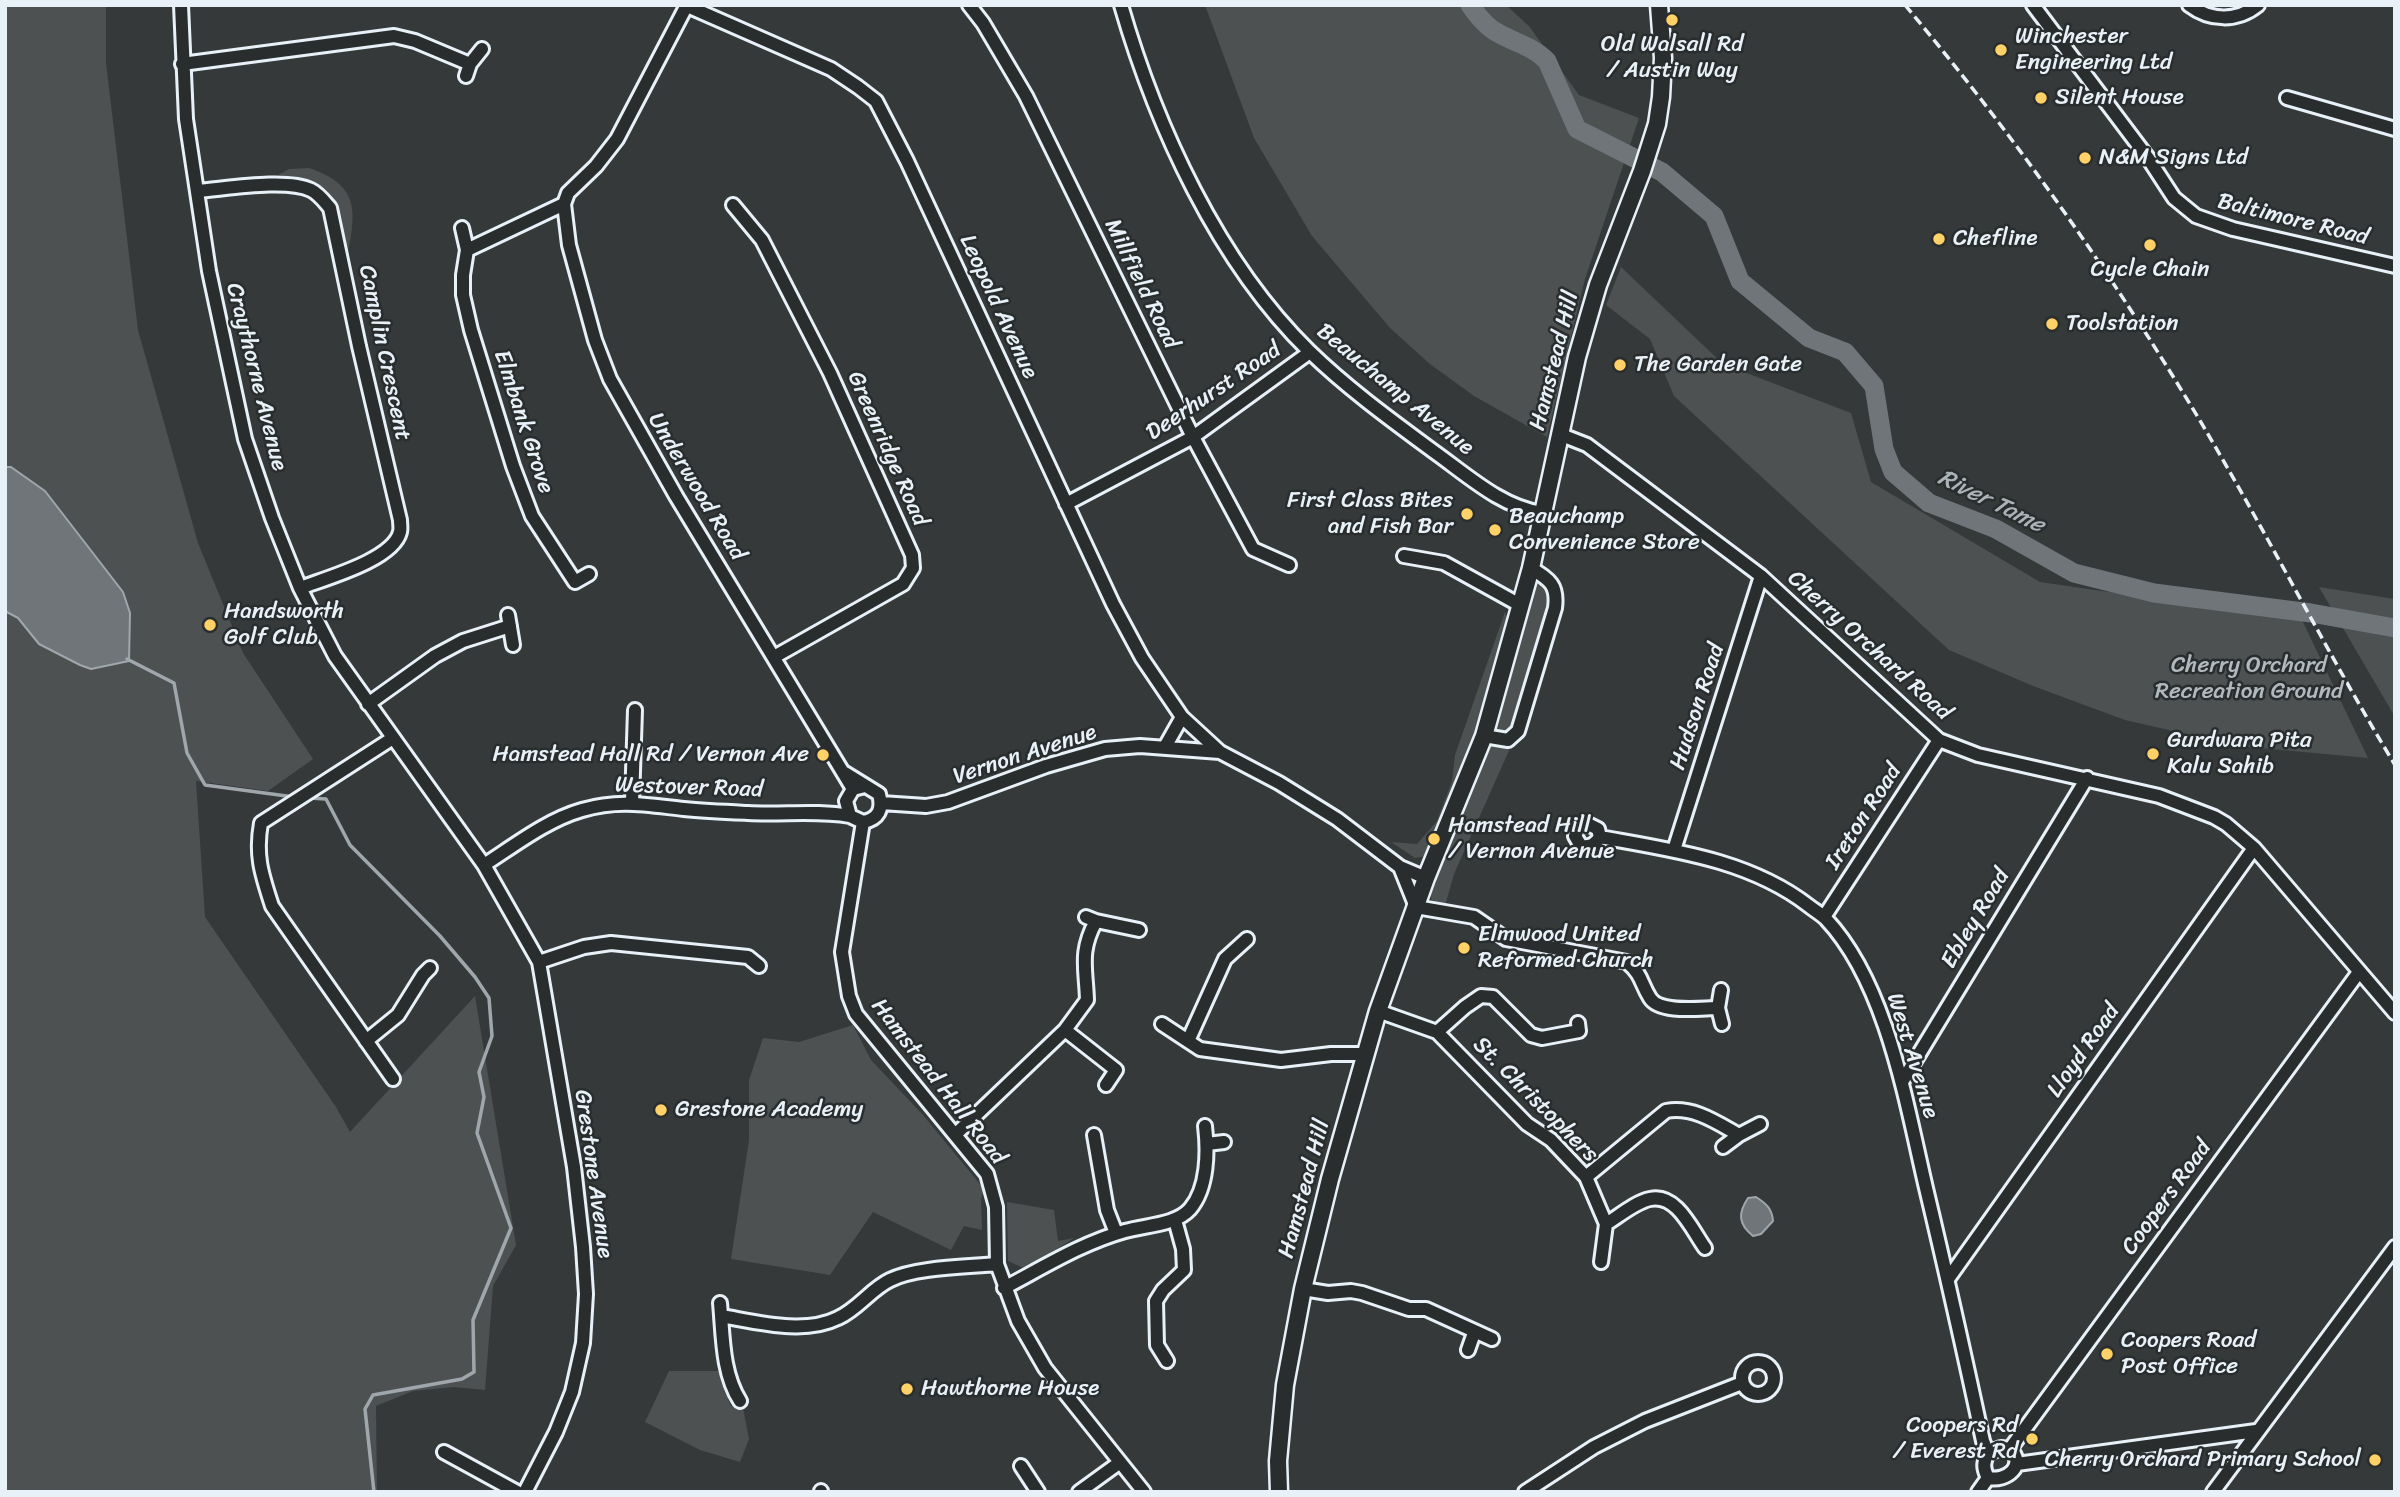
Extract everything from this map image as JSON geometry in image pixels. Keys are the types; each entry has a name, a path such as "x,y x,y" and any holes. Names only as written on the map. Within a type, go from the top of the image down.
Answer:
{"main road":[{"name":"Hamstead Hill","path":"1279,1492 1278,1461 1285,1385 1303,1289 1330,1179 1378,1011 1426,878 1485,736 1531,568 1577,357 1598,285 1657,124 1663,58 1659,5"}],"street":[{"name":"Craythorne Avenue","path":"181,5 186,119 209,271 245,439 272,518 300,588 335,656 484,865"},
{"path":"467,250 564,204 568,193 596,166 617,139 687,5"},
{"name":"Leopold Avenue","path":"687,5 831,69 876,101 913,173 1113,604 1143,658 1182,718 1220,752"},
{"name":"Millfield Road","path":"969,5 983,23 1026,96 1193,437 1253,549 1289,565"},
{"name":"Beauchamp Avenue","path":"1121,5 1136,57 1187,180 1224,242 1260,294 1310,352 1390,420 1498,498 1523,510 1542,513"},
{"name":"Baltimore Road","path":"2033,5 2148,158 2174,198 2196,216 2233,229 2395,266"},
{"path":"2189,5 2208,15 2224,18 2238,17 2258,5"},
{"path":"182,64 394,36 415,41 468,70 482,49"},
{"path":"2287,98 2395,129"},
{"name":"Camplin Crescent","path":"197,191 267,185 297,186 320,196 330,208 400,520 400,532 393,544 379,556 300,588"},
{"name":"Underwood Road","path":"564,204 569,246 595,340 610,379 676,496 855,790"},
{"name":"Greenridge Road","path":"733,205 762,240 799,312 830,373 912,555 913,568 903,584 774,657"},
{"name":"Elmbank Grove","path":"462,228 467,250 463,295 513,467 533,516 575,582 589,574"},
{"name":"Deerhurst Road","path":"1066,504 1193,437 1310,352"},
{"name":"Cherry Orchard Road","path":"1559,434 1587,445 1761,576 1939,740 1978,755 2159,796 2214,817 2254,848 2395,1013"},
{"path":"1404,556 1444,563 1520,605"},
{"path":"1485,736 1508,740 1518,731 1555,608 1556,594 1552,584 1531,568"},
{"name":"Hudson Road","path":"1675,850 1761,576"},
{"path":"368,704 435,656 509,621 513,645"},
{"path":"632,802 635,710"},
{"path":"1165,747 1182,718"},
{"path":"393,738 261,823 257,845 272,906 393,1079"},
{"name":"Ireton Road","path":"1824,917 1939,740"},
{"name":"Vernon Avenue","path":"881,803 926,806 948,802 1046,766 1105,749 1165,747 1220,752 1279,783 1325,812 1400,867 1426,878"},
{"name":"Ebley Road","path":"1902,1082 2087,778"},
{"path":"824,811 855,790 875,790 881,803 876,817 857,819 846,807 855,790"},
{"name":"Westover Road","path":"484,865 556,820 583,809 632,802 685,809 752,813 824,811 857,819"},
{"name":"Hamstead Hall Road","path":"857,819 842,952 849,996 856,1014 987,1174 996,1207 997,1264 1018,1321 1045,1368 1144,1492"},
{"name":"West Avenue","path":"1600,838 1675,850 1742,869 1790,891 1824,917 1850,949 1876,1001 1902,1082 1983,1441 1989,1453"},
{"name":"Lloyd Road","path":"1948,1279 2254,848"},
{"name":"Grestone Avenue","path":"484,865 539,962 574,1167 583,1247 586,1294 583,1343 572,1392 556,1432 525,1492"},
{"path":"1400,867 1416,907 1474,917 1506,939 1627,962 1639,972 1651,1001 1664,1009 1718,1008"},
{"path":"956,1134 1065,1030 1087,1000 1083,965 1091,919 1139,930"},
{"path":"1188,1041 1225,959 1247,939"},
{"path":"539,962 584,947 611,943 748,957 759,966"},
{"path":"366,1041 398,1015 423,975 431,969"},
{"name":"Coopers Road","path":"2010,1449 2359,972"},
{"path":"1721,990 1718,1008 1722,1024"},
{"path":"1437,1032 1481,996 1493,997 1531,1035 1542,1038 1580,1031 1578,1023"},
{"name":"St. Christophers","path":"1378,1011 1437,1032 1527,1124 1551,1140 1586,1177 1606,1224"},
{"path":"1162,1024 1200,1049 1281,1060 1331,1054 1365,1054"},
{"path":"1065,1030 1116,1070 1106,1085"},
{"path":"1586,1177 1666,1111 1675,1109 1691,1112 1739,1135"},
{"path":"1723,1147 1760,1124"},
{"path":"1004,1288 1082,1247 1147,1224 1175,1220 1189,1209 1199,1194 1207,1144 1205,1126"},
{"path":"1207,1144 1224,1142"},
{"path":"1092,1143 1107,1210 1116,1233"},
{"path":"1601,1262 1606,1224 1648,1199 1664,1198 1675,1206 1705,1248"},
{"path":"1167,1361 1157,1345 1156,1301 1163,1290 1184,1270 1183,1249 1175,1220"},
{"path":"2213,1492 2395,1247"},
{"path":"740,1401 733,1390 728,1372 720,1309 773,1324 820,1324 846,1313 890,1279 936,1269 997,1264"},
{"path":"1303,1289 1328,1293 1362,1293 1409,1308 1426,1310 1492,1339"},
{"path":"1468,1350 1474,1332"},
{"path":"1525,1492 1594,1447 1645,1421 1742,1383"},
{"path":"2017,1464 2256,1431"},
{"path":"2001,1448 2010,1449 2016,1455 2017,1464 2012,1473 2005,1478 1988,1478 1984,1461 1989,1453 2001,1448"},
{"path":"444,1452 517,1492"},
{"path":"1079,1492 1119,1463"},
{"path":"1021,1466 1038,1492"},
{"path":"1978,1492 1988,1478"}],"green space":[{"path":"5,5 106,5 106,63 138,330 198,543 243,653 313,759 268,791 196,781 205,917 336,1107 350,1132 475,996 516,1245 493,1286 485,1390 454,1387 413,1391 376,1406 377,1492 5,1492"},
{"path":"1205,5 1506,5 1529,26 1579,95 1639,118 1585,279 1547,437 1474,396 1430,364 1390,328 1312,236 1254,138"},
{"path":"309,168 337,182 346,191 353,213 347,257 337,213 327,194 311,181 278,175 289,169"},
{"name":"Cherry Orchard Recreation Ground","path":"1621,267 1723,364 1851,413 1871,482 2040,582 2302,620 2368,758 2239,746 2125,720 2033,686 1949,650 1674,396 1650,339 1606,305"},
{"path":"1536,576 1554,594 1516,727 1506,732 1497,732 1490,730"},
{"path":"2319,587 2395,599 2395,717"},
{"path":"1505,612 1509,622 1475,747 1426,856 1415,858 1391,842 1417,844 1437,821 1452,781 1455,755"},
{"path":"1489,744 1511,746 1454,874 1445,906 1432,900 1429,893 1485,747"},
{"path":"853,1025 871,1060 923,1115 984,1189 981,1199 982,1230 964,1226 951,1250 873,1212 830,1275 731,1259 749,1140 749,1080 763,1038 799,1042"},
{"path":"1007,1202 1054,1210 1058,1241 1074,1238 1026,1269 1008,1261"},
{"path":"669,1371 720,1371 731,1406 743,1408 749,1439 740,1462 700,1450 645,1422"}],"shaded area":[{"path":"5,467 11,467 45,491 123,592 130,613 129,661 91,669 80,665 39,644 18,618 5,611"},
{"path":"1756,1197 1768,1207 1773,1221 1761,1234 1753,1236 1744,1227 1741,1213 1748,1198"}],"waterway":[{"name":"River Tame","path":"1470,5 1490,28 1535,51 1547,61 1577,129 1662,172 1714,216 1740,281 1809,338 1845,352 1874,386 1884,449 1893,472 1929,503 1996,529 2074,573 2154,593 2311,613 2395,628"},
{"path":"127,659 174,683 187,753 205,785 294,797"},
{"path":"309,798 326,799 350,845 440,936 489,998 492,1036 479,1072 484,1097 477,1133 511,1228 473,1320 474,1372 462,1379 373,1395 365,1409 374,1492"}],"railway":[{"path":"1905,5 2023,155 2132,311 2224,462 2395,765"}],"place":[{"name":"Old Walsall Rd / Austin Way","path":"1672,20"},
{"name":"Winchester Engineering Ltd","path":"2001,50"},
{"name":"Silent House","path":"2041,98"},
{"name":"N&M Signs Ltd","path":"2085,158"},
{"name":"Chefline","path":"1939,239"},
{"name":"Cycle Chain","path":"2150,245"},
{"name":"Toolstation","path":"2052,324"},
{"name":"The Garden Gate","path":"1620,365"},
{"name":"First Class Bites and Fish Bar","path":"1467,514"},
{"name":"Beauchamp Convenience Store","path":"1495,530"},
{"name":"Handsworth Golf Club","path":"210,625"},
{"name":"Gurdwara Pita Kalu Sahib","path":"2153,754"},
{"name":"Hamstead Hall Rd / Vernon Ave","path":"823,755"},
{"name":"Hamstead Hill / Vernon Avenue","path":"1434,839"},
{"name":"Elmwood United Reformed Church","path":"1464,948"},
{"name":"Grestone Academy","path":"661,1110"},
{"name":"Coopers Road Post Office","path":"2107,1354"},
{"name":"Hawthorne House","path":"907,1389"},
{"name":"Coopers Rd / Everest Rd","path":"2032,1439"},
{"name":"Cherry Orchard Primary School","path":"2375,1460"}]}
